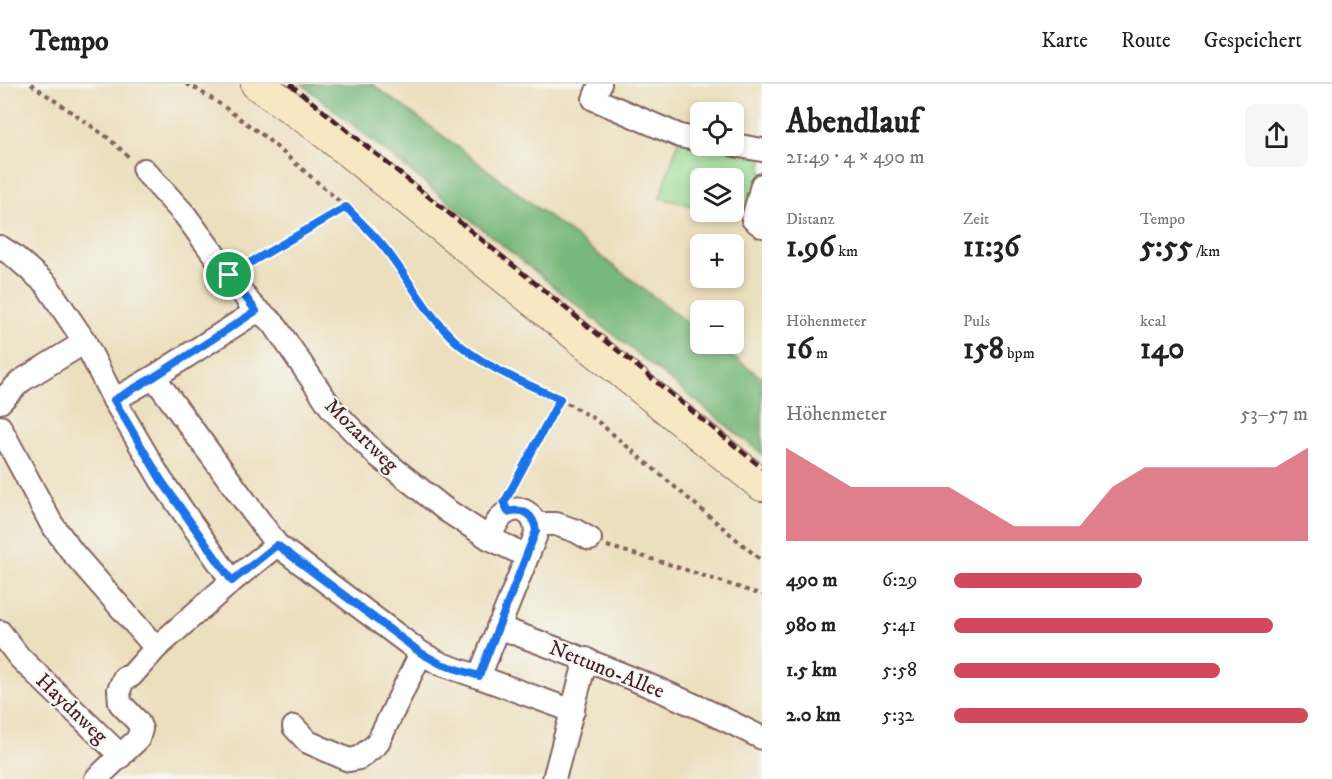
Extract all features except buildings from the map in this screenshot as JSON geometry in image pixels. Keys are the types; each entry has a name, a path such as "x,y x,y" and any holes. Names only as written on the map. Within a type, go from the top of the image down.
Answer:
{"street":[{"path":"257,84 316,125 762,485"},
{"path":"600,84 594,99 680,136 690,138"},
{"path":"744,147 762,150"},
{"name":"Mozartweg","path":"144,170 185,215 256,311 274,324 332,409 377,455 446,510 489,538 527,556"},
{"path":"762,185 753,219 762,226"},
{"path":"0,247 15,255 46,284 85,342 114,400 161,480 232,581"},
{"path":"114,400 256,311"},
{"path":"0,402 21,381 85,342"},
{"path":"154,377 277,545 421,653 441,664 573,711"},
{"path":"0,427 51,523 73,553 156,648"},
{"path":"479,676 535,537 535,524 527,513 514,510 498,521 489,538"},
{"path":"535,524 556,524 590,539"},
{"path":"96,779 138,739 141,729 138,722 120,703 120,690 124,678 131,676 156,648 277,545"},
{"name":"Nettuno-Allee","path":"498,627 586,659 718,716 762,738"},
{"name":"Haydnweg","path":"0,632 19,657 121,756"},
{"path":"294,728 308,742 349,760 359,758 376,744 421,653"},
{"path":"554,779 586,659"}],"path":[{"path":"31,84 107,137 144,170"},
{"path":"186,84 220,104 265,137 346,207 386,249 439,324 459,344 507,375 560,399 595,419 762,561"},
{"path":"229,275 346,207"},
{"path":"508,512 504,503 560,399"},
{"path":"590,539 596,543 762,595"}],"green space":[{"path":"302,84 372,84 690,324 690,354 730,354 762,378 762,454"},
{"path":"680,136 690,141 690,156 744,156 744,147 762,150 762,185 753,219 744,217 744,168 690,168 690,205 660,198"}],"railway":[{"path":"290,84 762,468"}],"route":[{"path":"346,207 386,249 439,324 459,344 507,375 560,399 504,503 508,512 521,510 527,513 535,524 536,531 479,676 441,664 421,653 277,545 232,581 161,480 114,400 256,311 229,275 346,207"}]}
